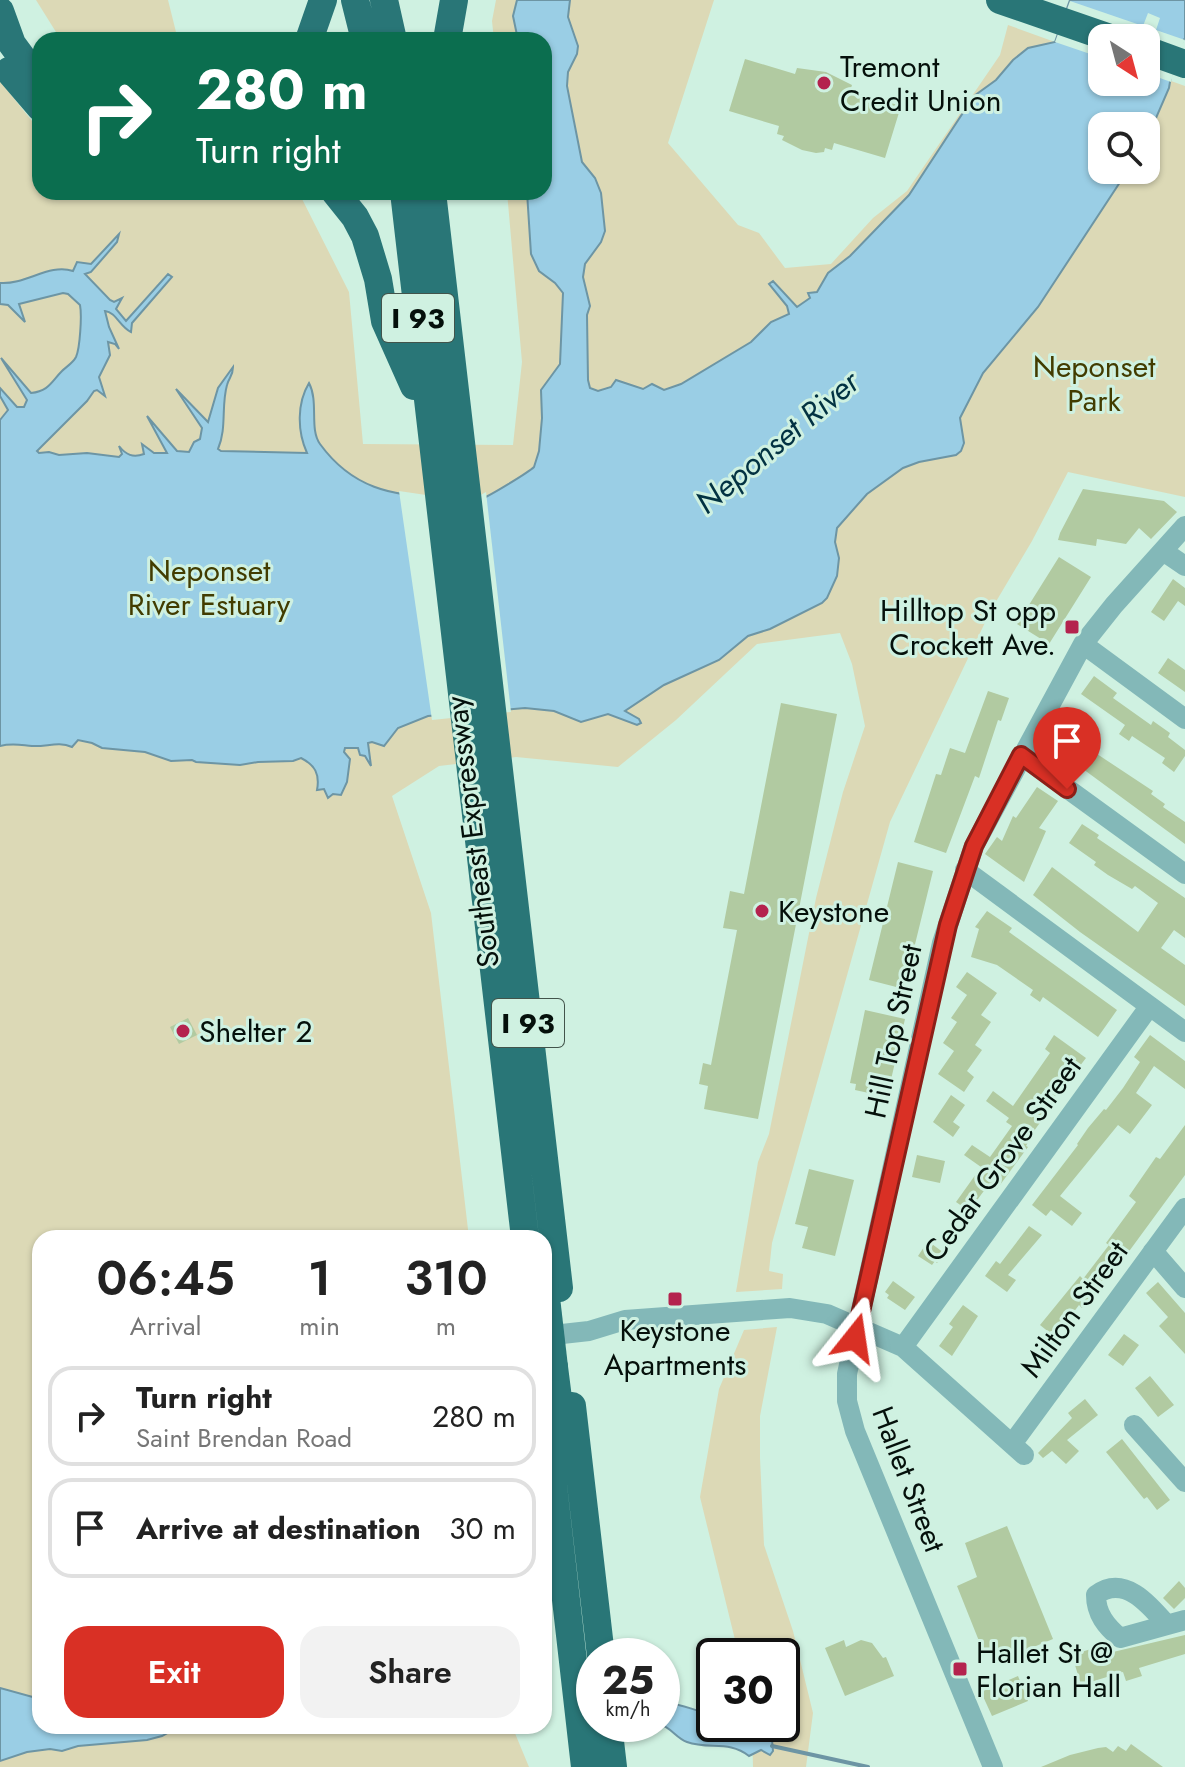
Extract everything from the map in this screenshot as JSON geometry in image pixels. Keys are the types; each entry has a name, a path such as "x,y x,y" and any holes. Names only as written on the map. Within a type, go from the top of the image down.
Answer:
{"highway":[{"path":"312,32 323,0"},
{"path":"355,0 363,32"},
{"path":"368,0 376,32"},
{"path":"384,0 391,32"},
{"path":"397,0 404,32"},
{"path":"448,32 454,0"},
{"path":"1000,0 1088,31"},
{"path":"0,11 12,44 32,71"},
{"path":"1160,55 1182,63"},
{"path":"0,56 15,80 32,98"},
{"path":"341,200 365,236 378,279 385,321 414,386"},
{"name":"Southeast Expressway","path":"392,200 414,386 441,444 478,762 511,1230"},
{"name":"I 93","path":"405,200 441,444"},
{"name":"I 93","path":"419,200 441,444"},
{"name":"Southeast Expressway","path":"433,200 442,276 441,444 478,762 542,1230"},
{"path":"442,276 447,200"},
{"name":"I 93","path":"478,762 524,1230"},
{"name":"I 93","path":"478,762 539,1230"},
{"name":"Southeast Expressway","path":"552,1305 599,1638"},
{"name":"I 93","path":"561,1367 586,1638"},
{"path":"552,1476 585,1767"},
{"path":"552,1591 572,1767"},
{"path":"597,1742 600,1767"},
{"path":"610,1742 613,1767"}],"street":[{"name":"Hill Top Street","path":"858,1326 942,943 982,828 1083,644 1185,526"},
{"path":"1163,551 1185,566"},
{"path":"1083,644 1185,719"},
{"path":"1021,755 1185,874"},
{"path":"965,870 1185,1032"},
{"name":"Cedar Grove Street","path":"903,1347 1149,1007"},
{"name":"Milton Street","path":"903,1347 1018,1450 1185,1208"},
{"path":"1153,1251 1185,1288"},
{"path":"552,1335 589,1331 625,1320 783,1308 819,1312 903,1347"},
{"name":"Hallet Street","path":"858,1326 846,1383 852,1421 993,1767"},
{"path":"1134,1425 1185,1482"},
{"path":"1119,1587 1133,1593 1176,1623 1120,1638 1108,1628 1098,1612 1096,1595 1105,1588 1119,1587"}],"green space":[{"path":"36,0 168,0 176,32 56,32"},
{"name":"Neponset River Estuary","path":"496,0 714,0 668,143 738,225 759,233 785,268 831,264 873,218 907,191 1000,55 1008,25 1055,42 1070,0 1185,0 1185,40 1182,40 1171,81 1185,86 1185,497 1068,472 991,610 890,822 772,1243 769,1271 783,1274 782,1289 736,1292 758,1162 769,1134 816,898 843,792 865,726 852,664 840,633 757,644 676,720 618,767 516,757 439,766 392,796 431,913 468,1230 32,1230 32,1734 515,1734 529,1767 0,1767 0,81 32,121 32,200 303,200 349,292 363,444 513,445 522,362 508,200 552,200 552,32 493,32"},
{"path":"777,1327 760,1416 764,1545 795,1638 735,1638 700,1497 719,1389 744,1330"},
{"path":"800,1660 813,1713 806,1767 753,1767 752,1742 800,1742"}],"water":[{"name":"Neponset River Estuary","path":"517,0 570,0 568,17 578,46 568,72 567,86 582,162 595,178 601,193 605,231 585,264 583,277 590,306 587,315 590,388 598,391 611,387 616,380 643,389 652,384 664,390 681,384 751,342 771,322 789,314 787,306 769,284 773,281 797,307 810,298 808,293 817,292 828,273 850,256 909,195 974,96 996,80 1028,48 1055,42 1070,0 1185,0 1185,38 1175,52 1169,88 1159,112 1088,112 1088,184 1119,184 1038,307 983,373 960,418 964,443 961,451 956,455 903,468 867,494 837,528 837,576 827,598 770,629 748,636 719,660 664,685 625,711 641,723 637,725 608,714 581,722 554,711 525,708 428,716 398,728 384,746 368,743 371,766 365,756 360,755 358,748 345,748 344,752 350,759 347,782 341,795 333,794 328,798 324,789 317,790 318,779 313,767 301,758 240,765 171,761 145,752 102,748 78,740 72,747 57,744 0,746 0,420 8,410 0,396 0,388 17,407 24,407 27,400 1,358 31,393 42,390 76,357 81,316 80,305 63,293 19,304 25,322 8,305 0,304 0,283 19,281 55,270 73,271 77,262 91,264 119,234 117,242 91,272 85,274 110,300 114,302 122,298 116,309 126,321 168,274 172,277 132,323 131,332 105,311 119,349 108,342 110,355 99,377 105,396 94,391 37,451 39,453 119,457 122,454 119,446 127,454 136,456 144,454 142,444 154,453 167,453 147,416 177,451 189,452 194,442 200,439 202,428 176,389 208,422 218,388 233,367 225,393 218,449 221,451 307,453 301,436 300,417 302,399 309,383 317,438 345,471 390,492 468,500 485,497 534,467 542,418 541,390 560,364 563,293 539,271 531,254 528,200 552,200 552,32 516,32 513,16"},
{"path":"0,1688 32,1697 32,1734 166,1734 147,1740 78,1746 62,1751 27,1752 0,1761"},
{"path":"680,1705 696,1710 696,1742 772,1742 773,1751 770,1755 761,1750 749,1756 734,1748 687,1742 680,1738"}],"pier":[{"path":"1070,1 1137,24 1088,24 1088,53 1055,42"},
{"path":"1148,13 1160,18 1158,24 1144,24"},
{"path":"1160,31 1185,40 1171,82 1160,78"},
{"path":"399,491 453,499 479,496 486,492 511,712 432,720"}],"building":[{"path":"745,59 795,74 797,68 826,72 852,85 850,91 901,106 885,158 834,143 832,150 825,148 824,152 802,150 782,140 784,136 777,134 779,126 729,111"},
{"path":"1083,489 1164,501 1177,512 1151,539 1139,528 1126,544 1097,539 1096,546 1058,540"},
{"path":"1059,557 1091,577 1049,644 1017,624"},
{"path":"1173,579 1185,588 1185,606 1178,601 1164,621 1151,612"},
{"path":"1168,658 1185,670 1185,692 1158,673"},
{"path":"1094,676 1117,693 1113,698 1151,725 1153,721 1170,733 1168,737 1185,750 1185,756 1174,772 1162,763 1165,758 1132,736 1129,741 1119,734 1125,725 1081,694"},
{"path":"988,691 1009,698 946,853 914,842 936,774 941,775 950,748 965,753"},
{"name":"Keystone","path":"781,703 837,714 758,1119 704,1109 708,1086 699,1084 703,1063 711,1065 737,930 723,928 730,891 744,894"},
{"path":"1088,730 1099,738 1091,750 1153,791 1151,794 1165,804 1163,807 1185,822 1185,844 1049,744 1058,732 1077,745"},
{"path":"1037,787 1058,801 1039,828 1046,831 1024,882 985,854 997,837 1002,841 1013,816 1016,818"},
{"path":"1082,824 1099,835 1097,838 1185,898 1185,938 1174,930 1161,948 1185,965 1185,1006 1033,895 1052,867 1138,932 1158,903 1135,886 1132,889 1108,875 1094,865 1096,862 1069,843"},
{"path":"898,862 933,871 904,989 869,980"},
{"path":"987,911 1012,928 1009,932 1117,1010 1098,1037 1043,997 1040,1002 1030,995 1033,990 997,965 971,957 979,929 975,927"},
{"path":"967,972 997,993 981,1015 991,1022 975,1045 982,1050 967,1071 974,1077 964,1092 938,1074 954,1051 943,1043 957,1022 951,1018 967,995 956,987"},
{"path":"865,1010 905,1019 887,1097 855,1090 856,1084 850,1083"},
{"name":"Shelter 2","path":"188,1018 197,1035 179,1044 170,1027"},
{"path":"1054,1035 1086,1058 1076,1071 1074,1069 1052,1101 1054,1103 1034,1131 1028,1147 997,1189 989,1184 969,1211 956,1202 981,1167 964,1155 972,1145 990,1157 1012,1126 1006,1122 1009,1118 986,1101 993,1091 1013,1106 1050,1053 1045,1049"},
{"path":"1150,1035 1185,1061 1185,1089 1154,1066 1136,1093 1152,1105 1130,1134 1118,1125 1060,1196 1082,1213 1072,1226 1051,1210 1046,1216 1032,1205 1088,1128 1123,1088 1140,1062 1134,1057"},
{"path":"951,1095 965,1105 953,1122 960,1127 953,1137 933,1122"},
{"path":"1185,1125 1185,1175 1108,1280 1105,1277 1055,1337 1040,1325 1080,1276 1083,1279 1109,1245 1106,1243 1136,1202 1129,1196 1156,1157 1160,1159"},
{"path":"917,1155 945,1161 940,1183 912,1177"},
{"path":"809,1169 854,1180 835,1256 802,1248 808,1227 795,1224"},
{"path":"1029,1226 1042,1235 1008,1275 1016,1280 1007,1292 985,1276 996,1261 1000,1264"},
{"path":"928,1241 944,1253 932,1265 918,1256"},
{"path":"893,1281 915,1297 905,1310 887,1298 889,1295 885,1292"},
{"path":"1158,1282 1185,1313 1185,1354 1159,1326 1168,1317 1146,1293"},
{"path":"963,1305 978,1316 952,1356 939,1346 953,1327 949,1324"},
{"path":"1124,1334 1139,1345 1123,1366 1108,1355"},
{"path":"1150,1376 1174,1405 1158,1417 1135,1388"},
{"path":"1085,1399 1098,1415 1067,1440 1079,1451 1066,1464 1052,1451 1043,1458 1038,1453 1072,1418 1068,1413"},
{"path":"1122,1439 1170,1500 1157,1510 1147,1497 1144,1499 1106,1452"},
{"path":"1007,1526 1053,1639 1009,1657 1005,1648 985,1656 957,1586 977,1577 965,1543"},
{"path":"1179,1581 1185,1588 1185,1598 1174,1609 1163,1598"},
{"path":"1185,1635 1185,1654 1139,1668 1142,1676 1126,1681 1123,1672 1081,1685 1072,1655 1094,1648 1096,1656"},
{"path":"844,1640 846,1647 861,1640 872,1643 883,1658 886,1657 894,1676 845,1696 825,1648"},
{"path":"1018,1676 1028,1701 992,1716 981,1692"},
{"path":"1131,1744 1163,1767 1041,1767 1098,1748 1106,1747 1113,1752 1118,1746 1126,1751"}],"waterway":[{"path":"772,1746 868,1767"}],"place":[{"name":"Tremont Credit Union","path":"824,83"},
{"name":"Hilltop St opp Crockett Ave.","path":"1072,627"},
{"name":"Keystone","path":"762,911"},
{"name":"Shelter 2","path":"183,1031"},
{"name":"Keystone Apartments","path":"675,1299"},
{"name":"Hallet St @ Florian Hall","path":"960,1669"}],"route":[{"path":"855,1338 942,943 974,846 1021,755 1067,789"}],"park label":[{"name":"Neponset Park","path":"1094,383"}],"water label":[{"name":"Neponset River","path":"777,442"}]}
